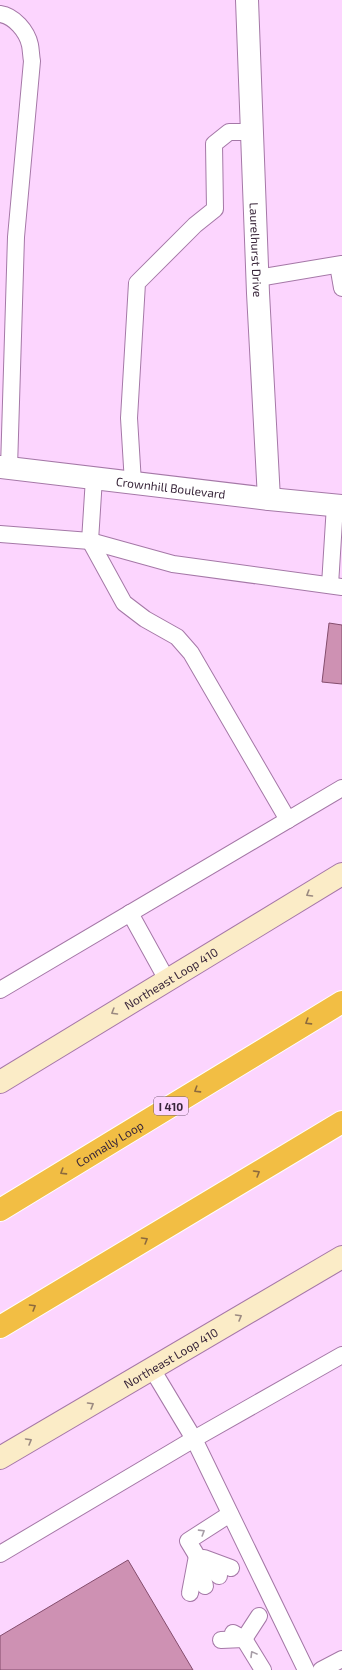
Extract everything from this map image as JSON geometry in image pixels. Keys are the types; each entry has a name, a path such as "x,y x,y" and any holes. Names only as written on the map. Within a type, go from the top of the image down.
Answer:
{"highway":[{"name":"Connally Loop","path":"0,1210 342,1002"},
{"path":"0,1327 342,1122"}],"main road":[{"name":"Northeast Loop 410","path":"0,1082 342,874"},
{"name":"Northeast Loop 410","path":"0,1458 342,1258"}],"street":[{"name":"Laurelhurst Drive","path":"247,0 258,278 270,499"},
{"name":"Crownhill Boulevard","path":"4,468 270,499 338,505"}],"lane":[{"path":"0,14 8,15 22,28 30,44 32,61 6,356 4,468"},
{"path":"133,483 129,418 137,283 195,226 216,210 214,144 229,132 252,132"},
{"path":"258,278 340,265 342,288"},
{"path":"94,478 90,541 124,603 145,619 177,637 191,653 288,820"},
{"path":"0,534 90,541 173,564 336,586 338,505"},
{"path":"0,990 342,788"},
{"path":"130,913 167,980"},
{"path":"0,1554 194,1439 342,1354"},
{"path":"152,1369 194,1439 306,1670"},
{"path":"205,1586 197,1556 188,1541 230,1514"},
{"path":"197,1556 225,1572"},
{"path":"190,1593 197,1556"},
{"path":"254,1620 233,1637 263,1670"},
{"path":"321,1670 342,1659"}],"building":[{"path":"329,623 342,625 342,684 322,682"},
{"path":"128,1560 193,1670 0,1670 0,1636"}]}
